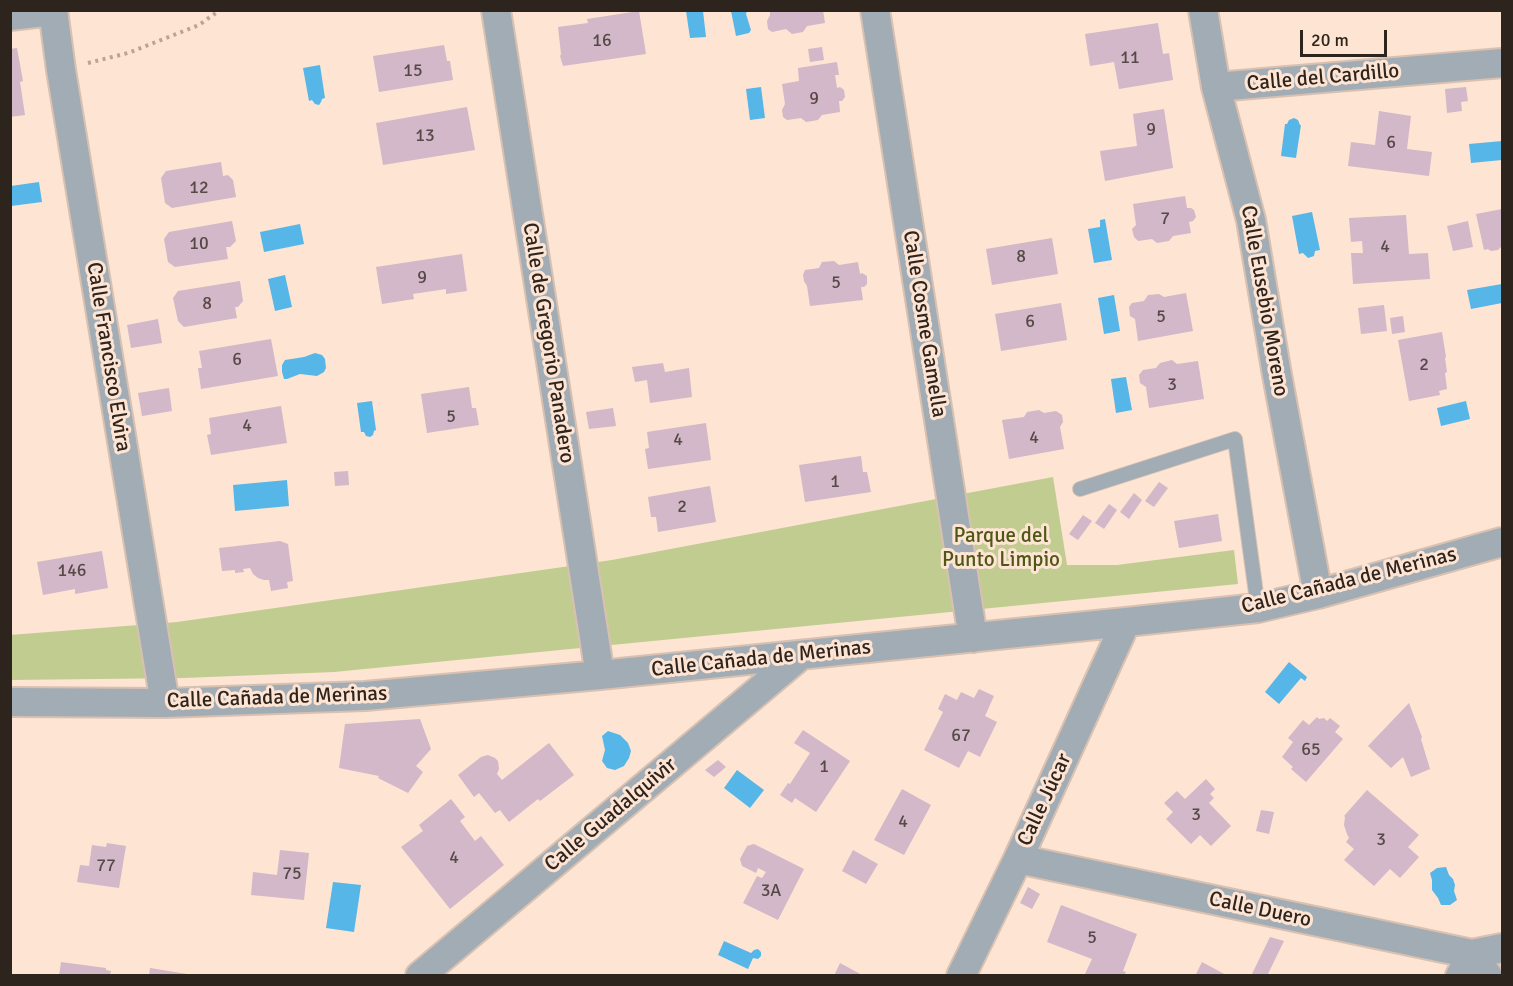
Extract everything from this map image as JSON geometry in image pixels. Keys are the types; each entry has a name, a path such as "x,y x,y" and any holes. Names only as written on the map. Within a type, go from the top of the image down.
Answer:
{"street":[{"name":"Calle de Gregorio Panadero","path":"496,10 600,675"},
{"name":"Calle Cosme Gamella","path":"875,10 973,638"},
{"name":"Calle Eusebio Moreno","path":"1203,10 1216,87 1251,220 1318,594"},
{"name":"Calle Francisco Elvira","path":"10,16 53,11 165,703"},
{"name":"Calle del Cardillo","path":"1216,87 1503,63"},
{"name":"Calle Cañada de Merinas","path":"10,702 165,703 365,696 600,675 1258,608 1318,594 1503,542"},
{"name":"Calle Júcar","path":"962,975 1018,859 1126,622"},
{"name":"Calle Guadalquivir","path":"420,975 801,655"},
{"name":"Calle Duero","path":"1018,859 1474,968 1503,948"}],"lane":[{"path":"1080,489 1235,439 1258,608"}],"path":[{"path":"61,70 128,53 199,25 220,10"}],"green space":[{"name":"Parque del Punto Limpio","path":"1053,477 1067,565 1117,565 1234,550 1238,584 334,672 184,678 11,680 10,635 177,622 612,560"}],"water":[{"path":"686,11 703,11 706,37 690,38"},
{"path":"731,11 747,11 751,30 749,33 736,36"},
{"path":"320,65 325,98 319,105 312,100 309,101 303,68"},
{"path":"761,87 765,118 750,120 746,89"},
{"path":"1294,118 1301,125 1296,158 1281,156 1285,124"},
{"path":"1502,141 1502,160 1471,163 1469,144"},
{"path":"39,182 42,202 11,206 11,186"},
{"path":"1312,212 1320,250 1315,251 1314,256 1308,258 1303,253 1299,254 1292,216"},
{"path":"1105,219 1112,260 1094,263 1088,229 1100,227 1100,220"},
{"path":"300,224 304,244 264,252 260,232"},
{"path":"285,275 292,307 275,311 268,279"},
{"path":"1502,284 1502,303 1471,309 1467,290"},
{"path":"1114,295 1120,331 1104,334 1098,298"},
{"path":"315,353 322,355 325,359 324,372 317,376 300,374 284,379 282,365 285,360"},
{"path":"1126,377 1132,410 1116,413 1111,379"},
{"path":"372,401 376,430 370,437 361,432 357,403"},
{"path":"1466,401 1470,419 1441,426 1437,408"},
{"path":"287,480 289,506 235,511 233,485"},
{"path":"1289,662 1307,677 1305,681 1301,678 1279,704 1265,692"},
{"path":"608,731 620,735 628,743 631,751 624,766 615,770 607,768 602,761 605,750 602,736"},
{"path":"737,770 764,790 750,808 724,788"},
{"path":"1446,867 1455,885 1457,900 1450,905 1441,905 1432,890 1430,873 1437,868"},
{"path":"333,882 361,885 354,932 326,928"},
{"path":"724,941 751,953 758,949 761,956 758,959 753,958 748,969 718,955"}],"building":[{"path":"770,10 823,10 825,23 807,26 803,32 792,34 786,29 772,32 768,29 767,21"},
{"path":"639,11 646,54 563,66 558,27 588,23 587,19"},
{"path":"1158,23 1163,54 1169,53 1173,80 1119,89 1114,62 1090,66 1085,34"},
{"path":"444,45 447,61 450,61 453,80 379,92 373,56"},
{"path":"822,47 824,60 810,62 808,49"},
{"path":"17,48 23,81 20,82 25,115 10,117 10,49"},
{"path":"837,62 839,75 835,75 837,88 844,90 845,97 839,101 840,112 822,115 818,120 806,122 801,118 787,120 783,117 782,110 785,104 782,84 799,81 798,68"},
{"path":"1466,87 1468,101 1461,102 1462,111 1447,113 1445,89"},
{"path":"467,107 475,150 383,165 376,123"},
{"path":"1164,109 1173,168 1105,181 1100,151 1137,146 1133,114"},
{"path":"1379,111 1411,116 1407,149 1432,152 1429,176 1348,166 1351,142 1375,145"},
{"path":"221,162 223,176 228,175 233,180 236,197 172,208 165,203 161,178 166,171"},
{"path":"1185,196 1187,208 1194,210 1196,217 1189,222 1191,233 1173,236 1169,241 1157,243 1152,239 1138,241 1134,237 1132,229 1136,225 1133,204"},
{"path":"1502,209 1502,246 1498,250 1484,250 1476,214"},
{"path":"1406,215 1409,254 1428,253 1430,279 1353,284 1351,253 1363,253 1362,241 1351,242 1349,218"},
{"path":"232,221 236,241 230,247 226,247 228,259 175,267 168,262 164,239 169,232"},
{"path":"1468,221 1473,247 1453,251 1447,226"},
{"path":"1052,238 1058,274 992,285 986,249"},
{"path":"462,254 467,291 446,294 446,289 413,294 414,299 382,304 376,267"},
{"path":"834,261 839,265 858,262 860,274 867,276 867,284 861,287 863,300 810,306 803,275 805,270 819,268 822,262"},
{"path":"240,281 243,301 235,307 237,318 184,327 178,321 173,298 178,291"},
{"path":"1186,293 1193,331 1138,341 1135,319 1130,316 1129,307 1132,303 1144,301 1148,295 1159,294 1164,297"},
{"path":"1061,303 1067,340 1001,351 995,314"},
{"path":"1384,305 1387,331 1361,334 1358,308"},
{"path":"1403,316 1405,332 1392,334 1390,318"},
{"path":"158,319 162,343 131,348 127,325"},
{"path":"1442,332 1446,357 1447,389 1439,391 1440,395 1409,401 1398,340"},
{"path":"271,339 278,376 201,389 198,368 202,368 199,351"},
{"path":"1172,360 1177,364 1198,361 1204,399 1149,408 1146,387 1140,383 1139,375 1143,370 1156,368 1160,363"},
{"path":"663,363 665,372 689,368 692,397 650,403 647,380 635,382 632,367"},
{"path":"469,387 472,408 476,408 479,425 427,433 421,394"},
{"path":"169,388 172,411 142,416 138,393"},
{"path":"281,406 287,443 211,455 207,435 211,434 209,418"},
{"path":"613,408 616,426 589,429 586,412"},
{"path":"1039,410 1044,413 1056,411 1062,415 1063,422 1060,427 1064,449 1009,459 1002,420 1024,417 1027,412"},
{"path":"706,423 711,460 648,469 645,449 649,448 647,432"},
{"path":"861,456 863,472 867,472 871,492 805,502 799,465"},
{"path":"348,471 349,485 335,486 334,472"},
{"path":"1159,482 1168,488 1154,507 1145,501"},
{"path":"710,486 716,522 658,532 656,517 651,517 648,497"},
{"path":"1134,493 1142,500 1129,519 1120,512"},
{"path":"1109,504 1117,510 1104,529 1095,523"},
{"path":"1218,514 1222,541 1179,548 1174,521"},
{"path":"1083,515 1092,521 1078,540 1069,534"},
{"path":"280,541 288,544 293,581 287,582 288,588 271,591 269,580 258,578 250,568 243,569 244,572 235,573 235,570 222,571 219,548"},
{"path":"102,551 108,588 75,594 75,589 43,595 37,562"},
{"path":"979,689 994,696 985,716 997,722 980,757 968,751 959,768 924,750 943,712 938,709 945,694 957,700 961,692 974,698"},
{"path":"1409,703 1422,737 1430,769 1411,777 1403,757 1391,768 1368,746"},
{"path":"1317,717 1327,721 1330,718 1340,726 1335,732 1343,739 1306,782 1291,769 1293,767 1282,757 1293,742 1288,738 1303,720 1309,725"},
{"path":"420,719 431,749 416,766 423,772 408,793 378,778 379,776 339,768 345,724"},
{"path":"803,730 850,761 816,812 795,798 792,803 780,795 810,753 794,743"},
{"path":"549,743 574,775 509,822 500,810 495,813 479,793 474,797 458,775 481,757 488,755 498,761 497,774 502,780"},
{"path":"718,760 726,767 714,777 705,770"},
{"path":"1206,779 1215,789 1210,794 1214,798 1209,803 1231,826 1211,846 1200,835 1191,844 1166,819 1173,812 1164,803 1177,791 1185,799"},
{"path":"902,789 931,805 904,855 874,840"},
{"path":"1367,790 1419,835 1408,847 1419,857 1400,878 1390,869 1374,886 1344,860 1354,849 1346,842 1349,838 1344,825 1344,816"},
{"path":"451,799 465,817 460,821 475,841 481,836 504,865 450,909 401,847 423,831 419,825"},
{"path":"1261,810 1274,812 1269,834 1256,831"},
{"path":"107,843 126,846 119,888 77,882 80,865 89,866 92,845 106,847"},
{"path":"754,844 804,869 778,920 743,903 757,876 762,878 766,872 758,868 756,873 742,866 740,859 747,846"},
{"path":"280,850 309,853 304,900 251,895 253,872 277,875"},
{"path":"853,850 878,864 866,884 842,871"},
{"path":"1028,887 1040,894 1032,909 1020,903"},
{"path":"1061,905 1137,934 1123,971 1126,972 1124,976 1084,976 1092,959 1047,942"},
{"path":"1270,937 1284,941 1267,976 1251,976"},
{"path":"61,962 106,968 111,971 110,976 59,976"},
{"path":"1202,962 1228,976 1195,976"},
{"path":"840,963 864,976 834,976"},
{"path":"150,968 187,974 187,976 149,976"}]}
